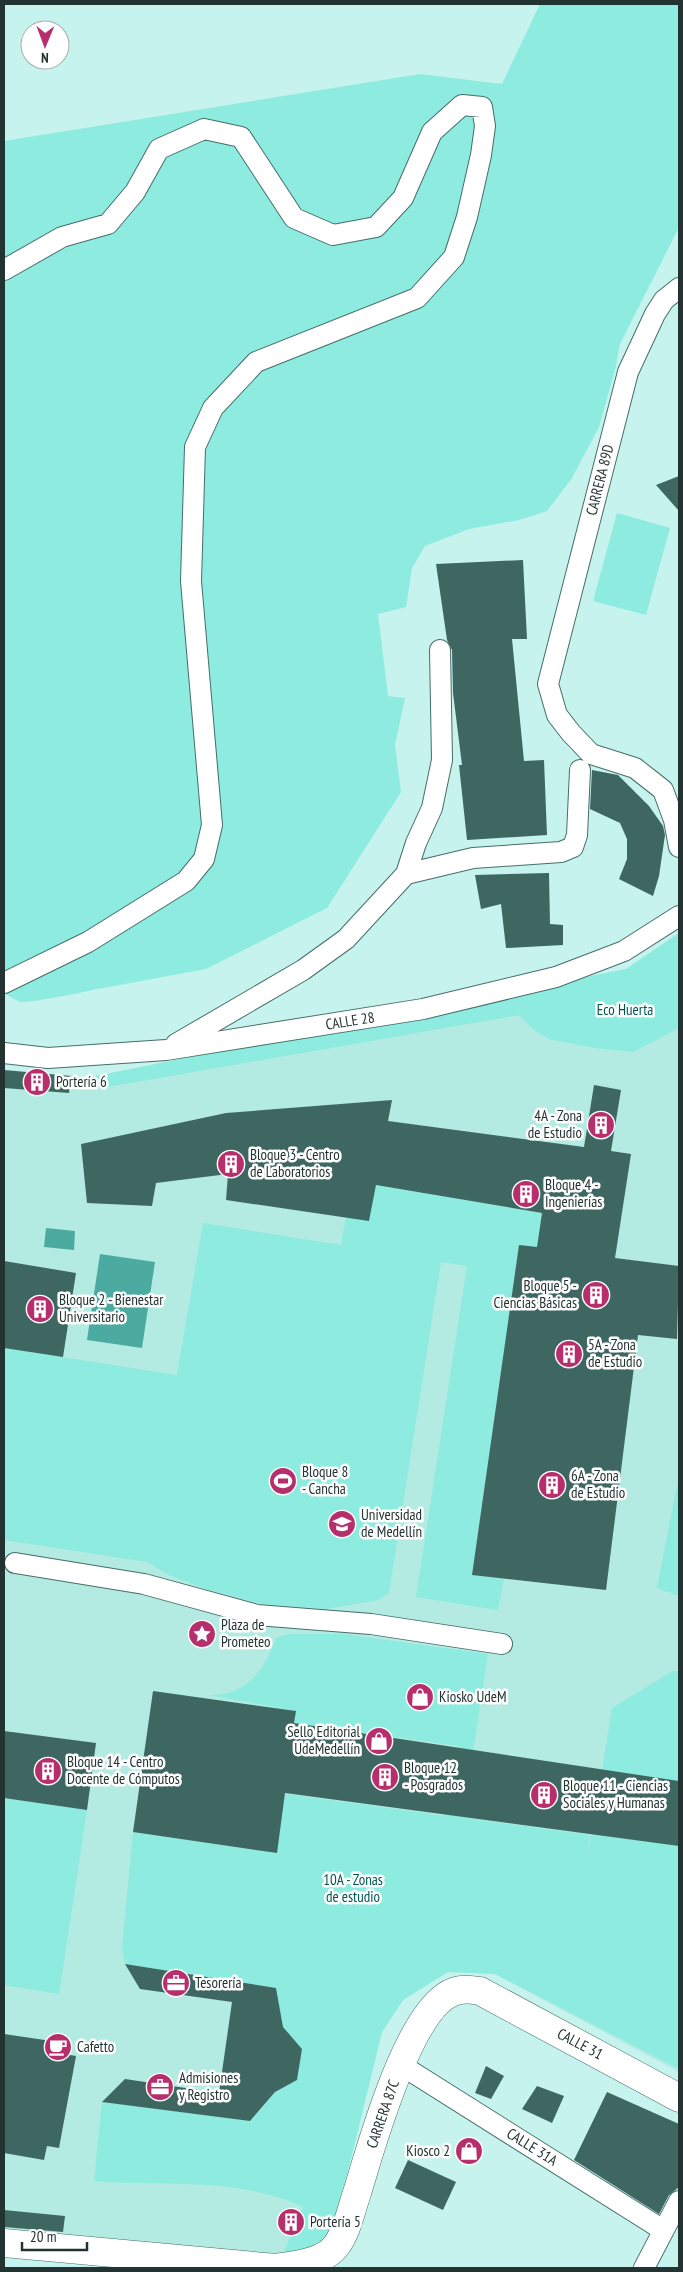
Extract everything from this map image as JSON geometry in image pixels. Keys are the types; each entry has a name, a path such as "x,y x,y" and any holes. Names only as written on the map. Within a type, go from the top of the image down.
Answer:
{"street":[{"path":"4,270 62,238 108,224 135,192 159,148 204,129 241,137 268,174 294,218 333,235 376,227 403,198 432,132 462,104 482,107 485,126 481,154 454,257 417,298 256,362 213,408 195,447 191,581 212,825 204,859 186,881 96,937 4,983"},
{"name":"CARRERA 89D","path":"679,288 664,300 655,314 628,372 548,684 557,715 591,754 635,768 663,790 674,820 679,847"},
{"path":"166,1050 303,970 339,944 406,874 416,843 432,808 442,760 440,650"},
{"path":"406,874 473,858 561,852 573,847 577,834 580,770"},
{"name":"CALLE 28","path":"4,1054 48,1058 166,1050 423,1009 556,977 624,951 679,916"},
{"path":"15,1562 144,1584 257,1615 371,1624 502,1644"},
{"name":"CARRERA 87C","path":"314,2265 336,2246 347,2222 400,2064 423,2018 442,1999 460,1989 480,1991"},
{"name":"CALLE 31","path":"480,1991 679,2098"},
{"name":"CALLE 31A","path":"400,2064 663,2230"},
{"path":"644,2268 679,2201"},
{"path":"4,2243 276,2268 314,2265"}],"shaded area":[{"name":"Universidad de Medellín","path":"679,933 679,2072 495,1974 447,1972 403,2000 382,2032 333,2232 282,2256 4,2232 4,1070 91,1077 626,969"},
{"path":"46,1228 75,1231 74,1250 44,1247"},
{"path":"100,1254 155,1262 142,1348 87,1340"}],"green space":[{"path":"540,4 679,4 678,229 620,344 615,370 599,427 572,478 547,511 519,520 469,529 425,546 412,568 406,607 378,614 388,696 405,698 395,745 401,792 327,908 206,969 45,999 26,1002 15,1000 4,993 4,141 420,74 502,84"},
{"path":"617,513 670,528 646,615 593,601"},
{"name":"Eco Huerta","path":"679,933 679,1028 633,1052 595,1048 549,1039 533,1029 519,1015 91,1090 91,1077 626,969"},
{"path":"376,1185 542,1213 537,1247 519,1246 472,1574 504,1579 498,1610 416,1597 467,1266 441,1262 389,1593 378,1600 327,1609 262,1604 206,1589 169,1575 147,1562 4,1540 4,1348 177,1375 203,1223 341,1245 346,1217 369,1221"},
{"path":"679,1475 679,1596 657,1588"},
{"path":"289,1634 343,1634 488,1654 472,1759 457,1757 458,1746 294,1723 295,1711 209,1695 234,1691 244,1686 266,1661 276,1638"},
{"path":"673,1671 679,1672 679,1781 602,1770 612,1708"},
{"name":"10A - Zonas de estudio","path":"285,1794 447,1816 448,1805 466,1808 466,1818 590,1835 587,1858 593,1825 615,1837 679,1846 679,2069 495,1974 448,1972 403,2000 382,2032 333,2232 317,2249 282,2256 303,2207 278,2197 227,2187 94,2181 102,2102 250,2121 275,2092 297,2080 302,2050 283,2027 276,1988 125,1964 122,1948 133,1832 276,1853"},
{"path":"6,1798 87,1810 59,1994 4,1985 4,1811"}],"building":[{"path":"679,476 679,511 656,485"},
{"path":"523,560 527,639 512,639 524,761 544,760 547,835 467,840 459,765 462,765 453,693 452,650 447,640 436,564"},
{"path":"592,770 618,775 649,806 663,826 665,835 659,876 653,896 619,879 627,859 627,839 620,823 590,809"},
{"path":"549,873 550,924 563,925 563,945 506,948 501,904 481,909 475,875"},
{"name":"Portería 6","path":"4,1070 71,1076 69,1093 4,1088"},
{"path":"594,1085 621,1090 611,1151 631,1154 615,1258 679,1266 677,1339 638,1335 606,1590 472,1575 519,1245 537,1247 542,1213 376,1185 369,1221 226,1200 228,1174 156,1183 152,1206 87,1203 81,1144 226,1113 392,1100 388,1121 584,1147"},
{"name":"Bloque 2 - Bienestar Universitario","path":"4,1261 76,1273 63,1357 4,1348"},
{"path":"153,1691 296,1711 294,1723 679,1781 679,1846 285,1793 277,1853 133,1832"},
{"name":"Bloque 14 - Centro Docente de Cómputos","path":"4,1731 96,1743 87,1810 4,1798"},
{"path":"125,1964 276,1988 283,2027 302,2049 297,2080 275,2092 250,2121 102,2102 125,2079 219,2093 232,2002 140,1989"},
{"path":"4,2034 65,2043 64,2054 76,2056 59,2148 47,2146 44,2160 4,2153"},
{"path":"486,2066 504,2076 491,2099 475,2093"},
{"path":"537,2086 564,2096 552,2123 522,2109"},
{"path":"607,2092 679,2124 679,2187 669,2195 659,2214 574,2160"},
{"path":"408,2160 456,2182 443,2210 395,2188"},
{"path":"4,2210 65,2216 63,2232 4,2227"}],"place":[{"name":"Portería 6","path":"37,1082"},
{"name":"4A - Zona de Estudio","path":"601,1125"},
{"name":"Bloque 3 - Centro de Laboratorios","path":"231,1164"},
{"name":"Bloque 4 - Ingenierías","path":"526,1194"},
{"name":"Bloque 5 - Ciencias Básicas","path":"596,1295"},
{"name":"Bloque 2 - Bienestar Universitario","path":"40,1309"},
{"name":"5A - Zona de Estudio","path":"569,1354"},
{"name":"Bloque 8 - Cancha","path":"283,1481"},
{"name":"6A - Zona de Estudio","path":"552,1485"},
{"name":"Universidad de Medellín","path":"342,1524"},
{"name":"Plaza de Prometeo","path":"202,1634"},
{"name":"Kiosko UdeM","path":"420,1697"},
{"name":"Sello Editorial UdeMedellín","path":"379,1741"},
{"name":"Bloque 14 - Centro Docente de Cómputos","path":"48,1771"},
{"name":"Bloque 12 - Posgrados","path":"385,1777"},
{"name":"Bloque 11 - Ciencias Sociales y Humanas","path":"544,1795"},
{"name":"Tesorería","path":"176,1983"},
{"name":"Cafetto","path":"58,2047"},
{"name":"Admisiones y Registro","path":"160,2087"},
{"name":"Kiosco 2","path":"469,2151"},
{"name":"Portería 5","path":"291,2222"}]}
